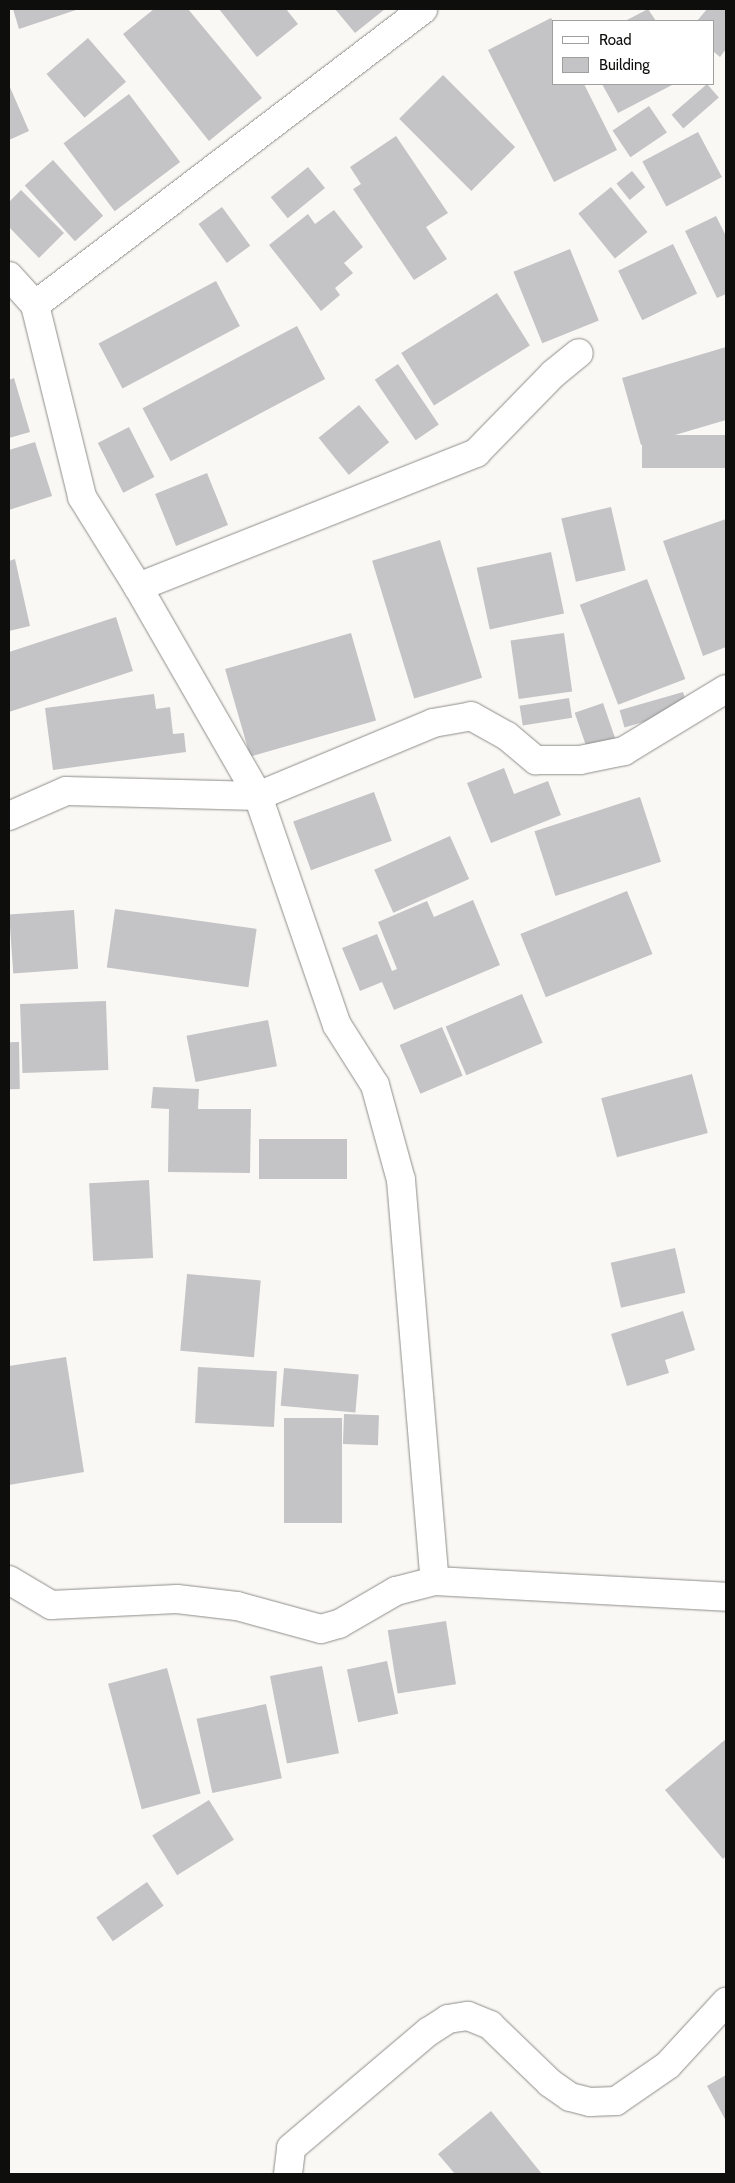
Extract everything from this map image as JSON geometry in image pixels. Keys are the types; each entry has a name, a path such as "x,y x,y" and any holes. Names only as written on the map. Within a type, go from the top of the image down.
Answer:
{"street":[{"path":"35,305 424,9"},
{"path":"9,276 35,305 82,498 138,587 258,796 337,1026 375,1085 401,1180 435,1581"},
{"path":"138,587 476,453 553,374 579,354"},
{"path":"9,816 66,791 258,796 433,723 471,716 507,736 536,760 580,760 624,750 726,688"},
{"path":"9,1580 51,1605 176,1599 237,1606 321,1629 340,1624 396,1591 435,1581 726,1597"},
{"path":"288,2174 291,2148 428,2032 448,2019 468,2016 490,2025 550,2083 570,2097 598,2102 616,2101 668,2064 726,2002"}],"building":[{"path":"13,9 79,9 19,29"},
{"path":"154,9 188,9 262,98 209,141 123,34"},
{"path":"219,9 286,9 298,24 257,57"},
{"path":"335,9 385,9 355,33"},
{"path":"648,9 655,20 627,20"},
{"path":"707,9 726,9 726,49 720,57 715,53 715,20 698,20"},
{"path":"551,18 552,85 584,85 617,150 554,182 488,50"},
{"path":"88,38 126,82 85,118 46,74"},
{"path":"443,75 515,147 471,191 399,119"},
{"path":"9,85 29,131 9,140"},
{"path":"603,85 672,85 618,113"},
{"path":"708,85 719,98 683,128 672,115"},
{"path":"129,94 180,162 115,211 64,143"},
{"path":"649,106 667,133 630,157 613,131"},
{"path":"698,132 722,177 666,207 642,162"},
{"path":"396,136 448,213 426,227 447,259 414,280 353,189 361,184 350,167"},
{"path":"53,160 103,216 75,241 25,185"},
{"path":"308,167 325,188 288,218 271,197"},
{"path":"632,171 645,187 630,200 616,184"},
{"path":"611,187 648,232 615,259 578,213"},
{"path":"21,190 64,233 39,258 9,227 9,202"},
{"path":"222,207 250,246 227,263 199,224"},
{"path":"334,210 363,247 344,263 353,273 335,288 340,295 321,311 269,245 308,214 315,224"},
{"path":"716,216 726,236 726,294 717,298 685,231"},
{"path":"673,244 697,293 642,320 618,271"},
{"path":"570,249 599,320 542,343 513,272"},
{"path":"216,281 240,326 123,388 99,343"},
{"path":"497,293 530,346 434,405 401,353"},
{"path":"297,326 325,379 171,461 142,408"},
{"path":"726,347 726,420 641,445 622,378"},
{"path":"398,364 439,425 416,440 375,380"},
{"path":"14,378 30,432 9,438 9,380"},
{"path":"359,405 389,442 349,475 319,438"},
{"path":"129,427 154,477 123,493 98,443"},
{"path":"642,435 726,435 726,468 642,468"},
{"path":"35,442 52,496 9,510 9,450"},
{"path":"207,473 228,525 176,546 155,494"},
{"path":"611,507 626,570 576,582 561,518"},
{"path":"726,519 726,647 703,656 663,541"},
{"path":"440,540 482,678 414,698 372,561"},
{"path":"551,552 564,614 490,629 477,568"},
{"path":"15,559 30,626 9,631 9,561"},
{"path":"647,579 685,679 618,705 580,605"},
{"path":"116,617 133,671 9,712 9,652"},
{"path":"351,633 376,720 250,757 225,669"},
{"path":"564,633 572,691 519,699 511,641"},
{"path":"683,692 688,709 625,727 620,710"},
{"path":"154,694 156,709 170,707 173,734 184,733 186,752 53,770 45,708"},
{"path":"569,698 572,718 523,726 520,706"},
{"path":"603,703 616,741 588,751 575,713"},
{"path":"504,768 514,794 548,781 561,815 491,843 467,783"},
{"path":"374,792 392,841 311,870 293,821"},
{"path":"640,797 661,862 555,896 534,831"},
{"path":"450,836 469,879 393,913 374,870"},
{"path":"627,891 652,954 546,997 520,934"},
{"path":"473,900 500,965 394,1010 382,982 360,991 342,948 377,934 392,971 397,969 378,922 427,901 434,917"},
{"path":"115,909 257,929 248,987 107,967"},
{"path":"74,910 78,969 13,973 9,915"},
{"path":"522,994 543,1043 466,1075 446,1026"},
{"path":"106,1001 108,1070 22,1073 20,1004"},
{"path":"268,1020 277,1066 195,1082 187,1036"},
{"path":"442,1027 463,1076 420,1094 400,1045"},
{"path":"9,1042 19,1042 20,1089 10,1089"},
{"path":"692,1074 708,1133 617,1157 601,1098"},
{"path":"153,1087 199,1089 198,1109 251,1109 250,1173 168,1172 169,1109 151,1108"},
{"path":"259,1139 347,1139 347,1179 259,1179"},
{"path":"149,1180 153,1258 93,1261 89,1183"},
{"path":"675,1248 685,1293 621,1308 611,1263"},
{"path":"187,1274 261,1280 254,1357 180,1351"},
{"path":"683,1311 695,1350 665,1360 669,1373 627,1386 611,1334"},
{"path":"66,1357 84,1472 9,1485 9,1366"},
{"path":"198,1367 277,1371 274,1427 195,1423"},
{"path":"284,1368 359,1375 355,1412 281,1406"},
{"path":"344,1414 379,1415 378,1445 343,1444"},
{"path":"284,1418 342,1418 342,1523 284,1523"},
{"path":"446,1621 456,1684 398,1693 388,1630"},
{"path":"387,1661 398,1714 358,1722 347,1670"},
{"path":"322,1666 339,1753 287,1763 270,1676"},
{"path":"167,1668 201,1794 142,1809 108,1684"},
{"path":"266,1704 282,1778 212,1793 197,1719"},
{"path":"726,1739 726,1856 723,1859 665,1790"},
{"path":"209,1800 234,1840 177,1875 152,1836"},
{"path":"147,1882 164,1906 113,1941 96,1918"},
{"path":"726,2075 726,2121 707,2086"},
{"path":"491,2111 542,2174 455,2174 438,2154"}]}
